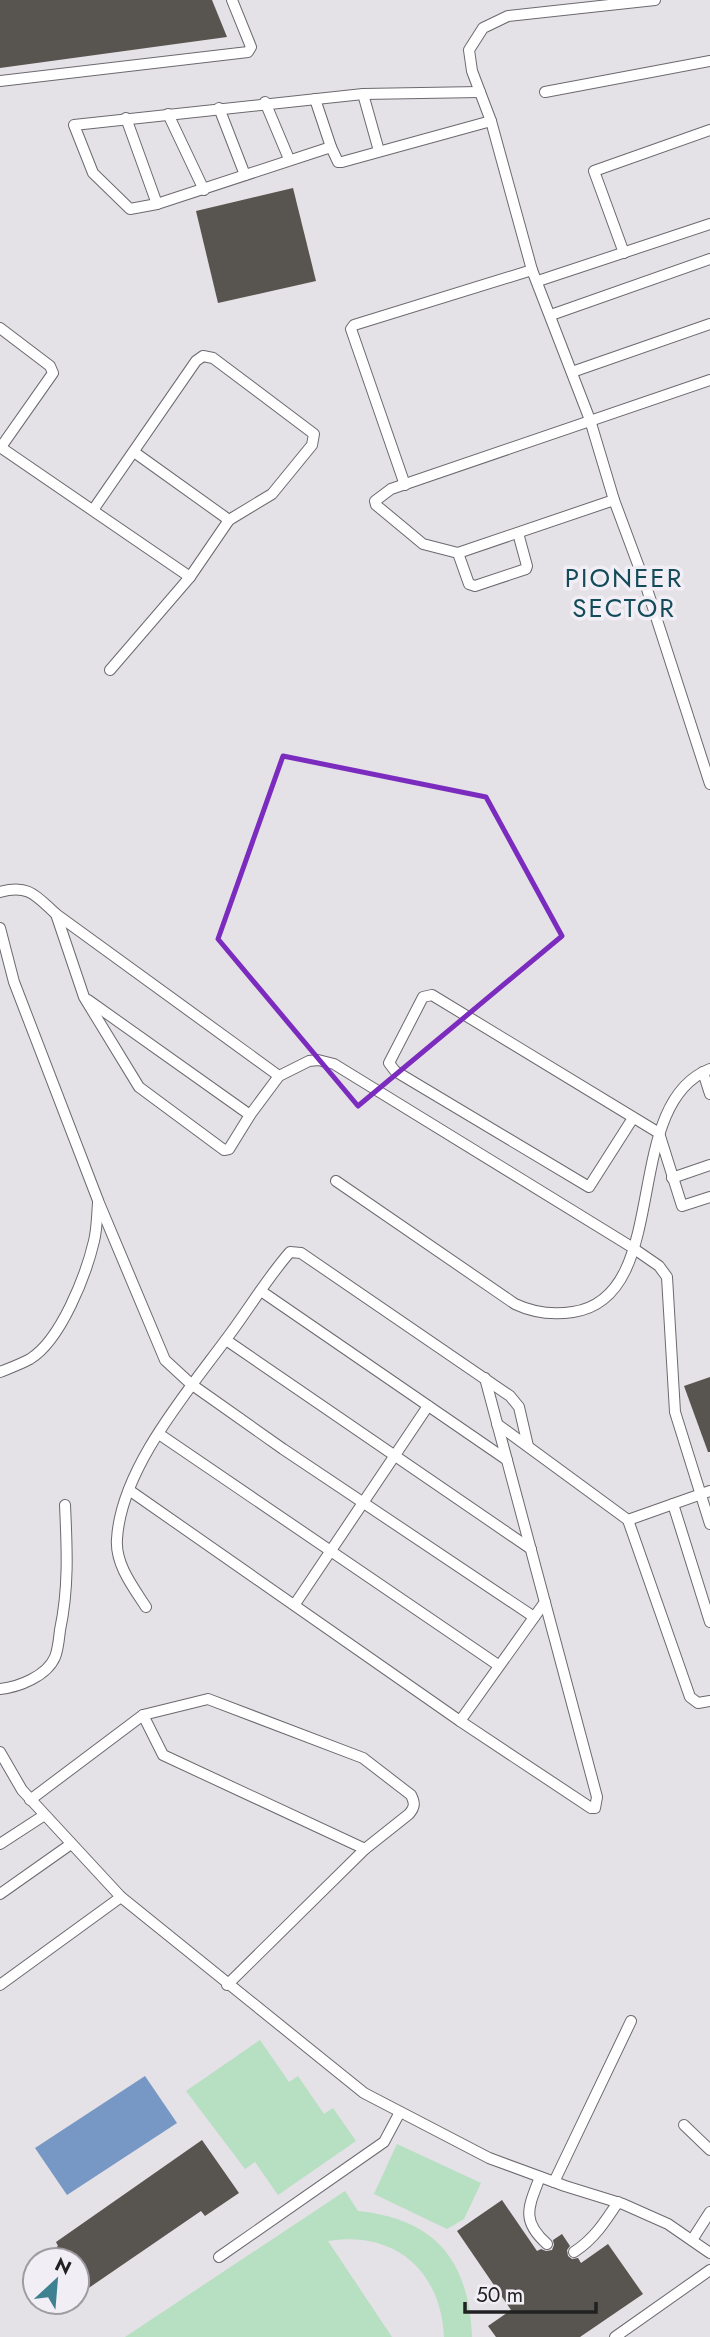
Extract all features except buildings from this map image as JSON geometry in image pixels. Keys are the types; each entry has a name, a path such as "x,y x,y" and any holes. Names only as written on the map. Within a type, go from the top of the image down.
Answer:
{"lane":[{"path":"0,81 248,51 251,47 232,0"},
{"path":"655,0 508,16 483,28 469,50 472,71 491,121 532,270 590,420 614,500 646,586 710,784"},
{"path":"545,92 710,61"},
{"path":"331,147 289,159 204,190 130,209 93,173 74,125 265,102 363,94 480,92"},
{"path":"363,94 379,151"},
{"path":"315,99 338,162 491,121"},
{"path":"265,102 289,159"},
{"path":"219,108 245,175"},
{"path":"168,114 204,190"},
{"path":"126,118 157,204"},
{"path":"624,253 594,171 710,130"},
{"path":"538,281 710,224"},
{"path":"551,315 710,259"},
{"path":"405,485 351,329 354,325 532,270"},
{"path":"572,372 710,324"},
{"path":"0,328 50,366 53,373 0,447 190,578"},
{"path":"93,510 196,361 203,356 214,358 314,434 312,445 272,494 229,520 190,578 110,670"},
{"path":"614,500 458,552 423,544 376,505 375,501 391,489 710,380"},
{"path":"134,452 229,520"},
{"path":"458,552 469,584 475,586 526,569 518,533"},
{"path":"0,892 23,889 33,894 56,914 279,1076"},
{"path":"56,914 84,997 139,1087 224,1150 229,1149 279,1076 309,1061 318,1060 334,1065 659,1266 667,1277 675,1412 705,1493 710,1524"},
{"path":"0,928 14,982 99,1203 165,1360 191,1384 534,1617"},
{"path":"633,1118 589,1186 395,1071 389,1063 423,997 432,995 659,1133 682,1206 710,1198"},
{"path":"84,997 250,1115"},
{"path":"336,1181 515,1304 528,1310 558,1314 585,1310 604,1300 619,1284 634,1249 659,1133 687,1084 706,1071 710,1094"},
{"path":"672,1178 710,1165"},
{"path":"0,1372 31,1358 57,1329 80,1284 94,1239 99,1203"},
{"path":"146,1607 125,1576 116,1541 129,1490 141,1462 191,1384 290,1252 297,1251 515,1401 528,1446"},
{"path":"261,1291 507,1460"},
{"path":"226,1340 531,1549"},
{"path":"129,1490 460,1721 591,1808 595,1808 598,1804 597,1797 485,1378"},
{"path":"295,1604 428,1406"},
{"path":"497,1424 628,1520 690,1696 698,1703 710,1701"},
{"path":"159,1434 498,1665"},
{"path":"628,1520 705,1493"},
{"path":"673,1504 710,1622"},
{"path":"0,1689 37,1677 55,1659 66,1602 68,1565 65,1505"},
{"path":"460,1721 545,1602"},
{"path":"30,1800 143,1715 208,1699 363,1758 411,1795 414,1807 409,1814 365,1849 227,1985"},
{"path":"143,1715 163,1755 365,1849"},
{"path":"0,1752 30,1800 121,1897 364,2093 489,2158 618,2202 668,2224 710,2253"},
{"path":"0,1843 43,1815"},
{"path":"0,1894 71,1844"},
{"path":"0,1985 121,1897"},
{"path":"554,2182 631,2021"},
{"path":"219,2257 384,2143 400,2112"},
{"path":"684,2125 710,2150"},
{"path":"540,2177 529,2206 528,2217 537,2235 547,2244"},
{"path":"574,2252 587,2244 618,2202"},
{"path":"692,2240 710,2212"},
{"path":"615,2337 710,2270"}],"highlighted area":[{"path":"283,756 486,797 562,936 358,1106 218,939"}],"green space":[{"path":"260,2040 289,2082 298,2076 324,2114 333,2108 356,2141 278,2195 255,2162 245,2169 186,2091"},
{"path":"397,2144 481,2183 464,2219 447,2229 374,2194"},
{"path":"345,2191 358,2211 408,2223 428,2234 443,2248 464,2286 472,2337 444,2337 441,2313 434,2293 424,2275 410,2260 393,2249 374,2242 352,2239 328,2241 392,2337 125,2337"}],"water":[{"path":"145,2076 177,2123 67,2195 35,2148"}],"district":[{"name":"PIONEER SECTOR","path":"624,593"}]}
